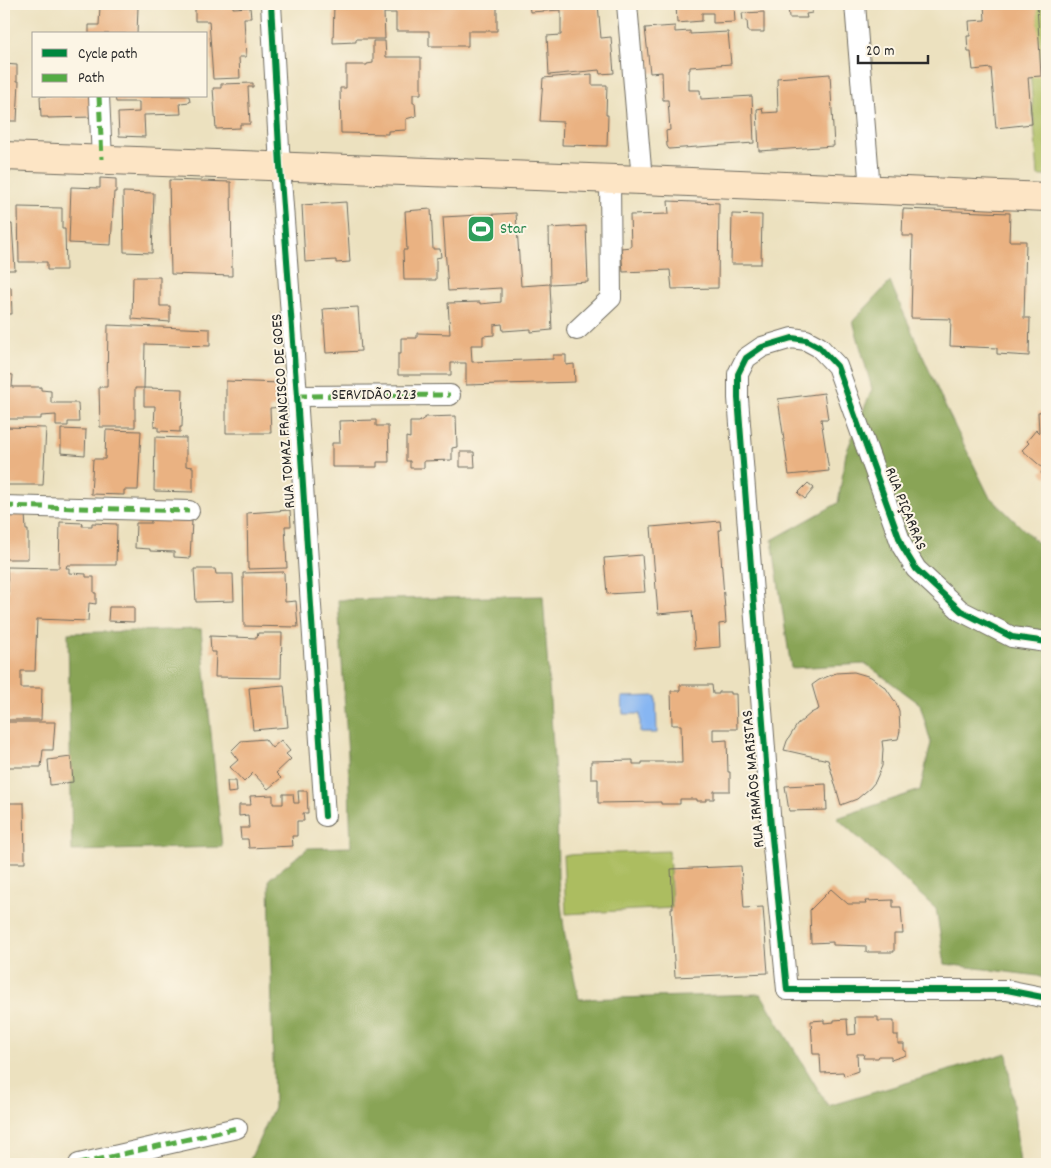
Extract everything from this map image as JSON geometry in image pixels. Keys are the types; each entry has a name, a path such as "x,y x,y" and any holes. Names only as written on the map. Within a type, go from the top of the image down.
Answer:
{"main road":[{"path":"4,156 1047,196"}],"street":[{"name":"RUA TOMAZ FRANCISCO DE GOES","path":"271,4 280,166 325,816"},
{"path":"628,4 642,180"},
{"path":"855,4 870,190"},
{"path":"99,98 102,159"},
{"path":"578,330 611,298 610,178"},
{"name":"RUA PIÇARRAS","path":"792,338 806,340 819,347 836,366 902,546 916,569 961,611 1012,637 1047,642"},
{"name":"RUA IRMÃOS MARISTAS","path":"792,338 762,347 746,358 738,374 738,398 771,827 787,990 1007,990 1047,998"},
{"name":"SERVIDÃO 223","path":"297,396 450,395"},
{"path":"4,506 189,511"},
{"path":"79,1164 237,1128"}],"green space":[{"path":"1025,4 1047,4 1047,176 1038,176"},
{"path":"890,282 945,406 989,496 1047,552 1047,980 1038,976 945,964 936,909 837,818 920,790 931,743 920,704 866,664 791,668 772,540 838,503 846,453 872,389 853,321"},
{"path":"543,596 557,805 558,880 565,936 579,999 761,994 828,1106 1007,1053 1020,1164 248,1164 274,1107 269,879 308,848 351,847 348,756 338,600"},
{"path":"201,629 222,847 72,851 68,633"},
{"path":"669,851 672,908 566,914 563,855"}],"water":[{"path":"656,696 657,733 640,733 640,714 623,714 622,697"}],"building":[{"path":"84,4 128,4 128,7 138,7 137,32 89,32 89,25 99,25 100,6 84,6"},
{"path":"174,4 233,4 233,8 250,7 251,18 244,18 246,57 239,57 240,78 213,79 209,21 195,21 195,8 174,8"},
{"path":"334,4 497,4 497,31 468,31 468,46 429,46 429,31 396,31 396,13 384,13 385,39 356,39 356,42 333,43"},
{"path":"529,4 598,4 601,38 611,37 614,73 600,74 599,70 549,75 547,36 561,35 561,10 530,12"},
{"path":"676,4 734,4 735,22 713,23 713,13 702,13 702,21 677,23"},
{"path":"788,4 812,4 812,13 806,14 807,18 789,18"},
{"path":"984,4 1037,4 1041,76 1028,77 1032,124 996,128 991,68 973,70 971,52 968,52 967,36 970,36 969,21 985,20"},
{"path":"764,12 764,32 748,32 747,20 743,21 742,13"},
{"path":"675,26 675,32 690,31 690,34 728,32 731,64 690,67 689,90 700,90 701,99 752,96 754,143 669,149 666,131 670,130 668,100 663,100 662,72 650,73 645,28"},
{"path":"373,41 385,41 386,57 421,57 421,94 413,94 416,116 406,119 406,130 388,131 388,134 341,133 340,88 346,88 346,65 367,65 373,63"},
{"path":"4,64 17,65 17,81 19,81 17,121 4,121"},
{"path":"592,74 592,85 607,85 607,146 562,145 563,122 540,121 543,78"},
{"path":"830,74 834,146 759,151 757,109 762,108 763,113 778,112 777,78"},
{"path":"253,83 253,87 248,87 250,124 240,124 240,128 216,129 213,88 221,88 221,84"},
{"path":"40,98 92,98 93,117 41,117"},
{"path":"115,98 189,98 190,102 180,103 181,114 144,115 145,137 119,136 118,113 139,112 139,102 116,102"},
{"path":"100,178 116,179 111,245 69,243 71,187 100,188"},
{"path":"169,180 231,182 232,276 171,274"},
{"path":"123,192 154,193 152,253 124,252"},
{"path":"668,201 719,203 718,288 672,289 670,270 623,272 621,248 631,247 630,215 669,214"},
{"path":"346,202 350,262 336,263 336,260 305,262 302,205"},
{"path":"18,207 62,208 62,229 65,229 66,270 47,270 47,262 19,262"},
{"path":"431,209 433,249 440,249 441,257 436,258 436,280 404,280 403,250 407,250 405,211"},
{"path":"903,209 1010,213 1009,241 1026,241 1024,318 1030,318 1029,356 997,354 997,348 950,346 951,319 911,318 913,236 902,236"},
{"path":"516,213 521,286 550,284 552,330 531,332 531,329 503,331 502,324 494,325 494,335 483,336 483,345 471,345 472,362 553,359 553,355 566,355 566,365 574,364 575,382 466,385 466,363 451,363 451,375 398,375 398,354 401,354 401,338 417,338 417,333 450,334 448,303 480,302 480,304 501,302 501,288 448,291 443,217"},
{"path":"732,214 762,215 761,264 731,264"},
{"path":"4,224 12,224 15,270 4,270"},
{"path":"586,226 588,282 550,284 549,228"},
{"path":"133,277 160,277 160,306 170,306 170,322 132,319"},
{"path":"4,287 11,287 12,314 4,314"},
{"path":"358,307 361,351 326,353 323,309"},
{"path":"108,325 210,329 210,346 145,344 144,388 135,388 135,427 100,427 99,387 107,387"},
{"path":"4,374 13,375 12,387 41,387 41,390 51,391 51,403 78,403 79,422 68,422 68,426 56,426 56,415 41,416 41,419 4,419"},
{"path":"226,381 280,383 282,407 270,408 271,433 226,433"},
{"path":"144,388 183,389 182,427 180,427 180,432 158,431 158,427 154,427 155,406 144,406"},
{"path":"824,393 828,419 821,419 829,471 789,475 778,399"},
{"path":"1047,411 1047,478 1041,473 1044,469 1022,450 1029,443 1027,441 1036,430 1039,433 1038,412"},
{"path":"456,416 457,447 452,448 452,460 424,461 424,468 410,468 410,461 406,461 406,437 410,438 410,422 419,422 426,417"},
{"path":"376,420 376,426 388,426 389,462 377,462 377,467 332,467 332,443 340,443 339,421"},
{"path":"4,427 46,428 43,485 4,485"},
{"path":"61,429 86,430 85,455 61,453"},
{"path":"106,430 141,431 138,490 124,490 124,495 91,494 93,459 105,459"},
{"path":"155,437 186,438 186,466 193,467 193,492 154,491"},
{"path":"460,452 474,452 475,467 460,467"},
{"path":"808,483 814,488 805,499 798,493"},
{"path":"290,510 291,526 285,526 287,568 248,569 247,513"},
{"path":"4,513 25,514 26,530 28,530 28,559 4,559"},
{"path":"151,520 192,521 190,558 174,557 174,552 135,548 136,523 151,523"},
{"path":"720,521 721,530 719,530 726,623 719,624 720,647 695,649 692,611 658,614 651,527"},
{"path":"60,522 83,523 82,526 92,526 92,523 117,524 116,565 67,565 66,568 69,568 69,573 86,574 86,577 94,577 96,604 89,603 88,621 37,619 35,671 21,671 21,688 42,688 41,720 4,720 4,592 8,592 7,567 59,568"},
{"path":"642,555 645,592 607,594 604,558"},
{"path":"194,569 215,569 216,574 233,574 234,601 196,602"},
{"path":"284,572 285,602 296,601 298,627 244,626 243,573"},
{"path":"109,607 134,607 134,622 108,621"},
{"path":"258,633 282,633 281,678 215,677 216,652 211,652 210,636 257,638"},
{"path":"854,672 871,677 886,688 899,711 900,731 898,739 882,741 882,766 875,782 857,799 841,805 828,760 784,750 797,725 819,709 812,685 836,673"},
{"path":"284,685 288,727 253,730 249,688"},
{"path":"680,685 712,685 713,694 731,692 731,694 736,694 737,729 713,729 713,741 727,740 730,791 714,791 714,799 706,799 706,801 680,799 680,804 661,804 661,802 598,803 598,779 591,779 591,761 633,760 633,764 642,764 642,762 682,763 681,725 672,725 671,691 680,691"},
{"path":"4,722 55,722 53,750 43,750 41,767 4,767"},
{"path":"265,739 272,748 281,740 290,751 286,754 291,759 276,773 281,778 268,789 253,773 244,782 230,767 238,760 231,751 241,741"},
{"path":"71,757 73,782 50,785 48,760"},
{"path":"227,781 236,781 237,792 228,793"},
{"path":"826,784 827,810 789,811 785,786"},
{"path":"298,791 307,791 308,813 303,813 304,821 297,821 297,836 292,836 293,846 249,848 248,839 241,839 240,828 249,828 248,815 239,816 239,805 251,805 250,796 273,795 273,804 283,804 283,794 293,794 294,803 299,803"},
{"path":"4,803 24,803 25,863 4,863"},
{"path":"741,866 744,908 763,907 768,973 675,977 671,869"},
{"path":"831,889 848,904 866,904 865,901 893,900 893,907 901,907 903,934 894,934 894,952 866,952 866,946 833,945 833,942 811,943 810,910"},
{"path":"855,1017 878,1017 878,1021 894,1021 894,1035 898,1035 898,1044 904,1044 906,1055 891,1060 891,1056 863,1058 864,1054 857,1054 858,1071 844,1076 843,1072 821,1073 820,1054 813,1054 811,1021 824,1020 824,1023 847,1019 848,1035 856,1034"}],"marked path":[{"path":"99,98 102,159"},
{"path":"297,396 450,395"},
{"path":"4,506 189,511"},
{"path":"79,1164 237,1128"}],"cycle path":[{"path":"271,4 280,166 325,816"},
{"path":"1047,642 1012,637 961,611 916,569 902,546 837,366 819,347 806,340 792,338 762,347 746,358 738,374 738,398 771,827 787,990 1007,990 1047,998"}],"place":[{"name":"Star","path":"481,229"}]}
